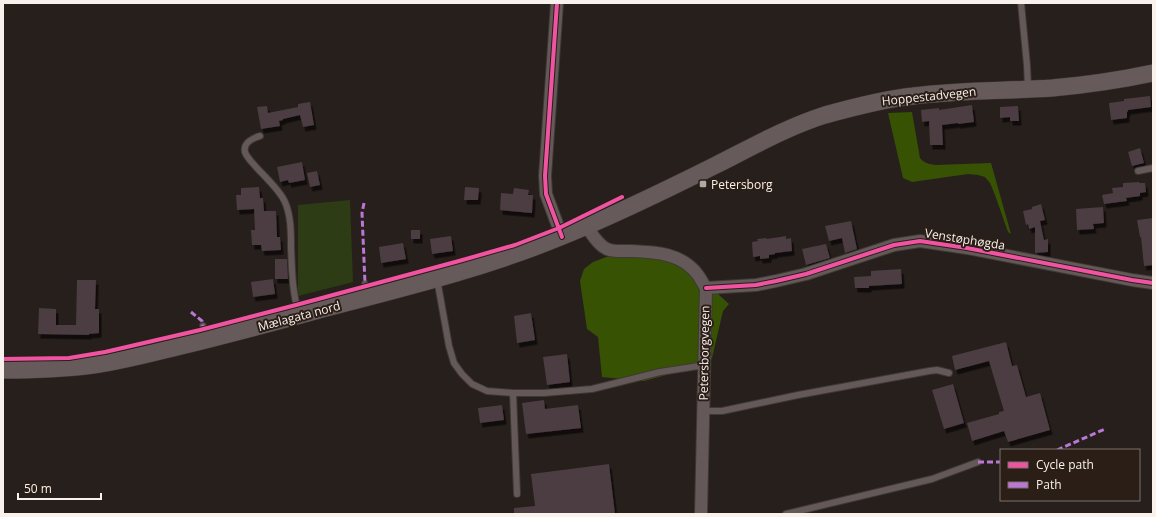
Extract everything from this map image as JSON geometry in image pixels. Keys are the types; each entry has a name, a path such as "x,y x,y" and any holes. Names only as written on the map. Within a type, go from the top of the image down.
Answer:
{"main road":[{"name":"Hoppestadvegen","path":"586,226 650,197 761,141 797,125 862,105 912,96 1084,85 1153,73"},
{"name":"Mælagata nord","path":"3,370 36,370 92,366 124,360 204,333 299,315 366,291 437,279 496,262 562,237 586,226"}],"street":[{"path":"557,3 545,176 546,194 562,237"},
{"name":"Petersborgvegen","path":"586,226 599,244 612,251 651,252 665,254 680,260 698,275 706,288 701,514"},
{"name":"Venstøphøgda","path":"706,288 756,285 784,279 819,270 894,245 920,241 966,248 1153,283"}],"lane":[{"path":"1021,3 1028,65 1028,89"},
{"path":"260,136 249,141 245,146 245,151 248,158 279,193 286,204 291,227 293,289 299,315"},
{"path":"1138,171 1153,168"},
{"path":"437,279 449,346 454,363 472,384 487,391 544,393 592,389 660,372 705,365"},
{"path":"703,411 722,411 798,395 929,371 937,370 949,373"},
{"path":"513,393 517,494"},
{"path":"786,514 932,479 978,462"}],"green space":[{"path":"912,112 920,158 923,161 935,165 991,163 1011,234 1008,232 990,183 985,177 968,174 912,182 903,178 888,113"},
{"path":"350,200 353,282 298,296 298,205"},
{"path":"606,257 664,258 694,272 729,304 723,311 712,358 707,364 644,381 602,377 598,337 587,329 580,281 584,269 593,262"}],"building":[{"path":"1150,96 1151,107 1128,110 1127,118 1111,120 1109,103 1124,101 1124,99"},
{"path":"310,102 314,125 303,127 300,115 279,121 280,126 261,129 257,107 267,106 268,113 298,107 298,104"},
{"path":"972,105 974,122 942,125 943,145 930,145 929,121 922,122 921,110 939,108 939,110"},
{"path":"1018,106 1019,121 1010,121 1010,117 1000,118 1000,107"},
{"path":"1140,148 1144,163 1132,166 1128,152"},
{"path":"302,162 305,180 289,183 288,180 280,182 277,167"},
{"path":"317,171 320,185 310,187 307,173"},
{"path":"1123,183 1145,183 1146,192 1140,193 1140,196 1126,198 1127,201 1104,204 1102,195 1113,193 1112,188 1123,187"},
{"path":"259,187 260,198 263,198 264,211 276,211 277,237 280,237 281,250 262,251 261,245 252,245 251,230 255,230 254,209 237,210 236,195 241,195 241,188"},
{"path":"465,187 479,188 478,200 464,200"},
{"path":"514,188 529,190 528,195 533,195 532,213 500,210 501,193 513,194"},
{"path":"1041,204 1045,220 1040,221 1044,240 1048,239 1048,252 1035,253 1035,227 1029,229 1028,224 1026,225 1023,211 1032,209 1032,207"},
{"path":"1103,207 1104,223 1093,224 1094,229 1077,230 1076,209"},
{"path":"1153,218 1153,265 1144,266 1141,237 1137,220"},
{"path":"851,221 857,249 845,253 842,238 829,241 825,226"},
{"path":"411,230 420,230 420,239 411,239"},
{"path":"451,236 453,251 432,254 430,239"},
{"path":"786,236 786,239 791,238 792,251 775,253 769,255 769,258 760,259 760,256 753,257 752,242 758,241 757,239"},
{"path":"403,243 406,259 381,263 379,247"},
{"path":"826,244 830,258 806,265 802,249"},
{"path":"275,259 287,259 288,279 275,279"},
{"path":"901,269 902,284 855,288 854,277 871,276 871,271"},
{"path":"273,279 275,294 253,297 251,282"},
{"path":"77,280 96,280 95,309 99,309 99,333 89,335 38,334 39,308 56,309 56,325 76,325"},
{"path":"531,313 535,340 517,343 514,316"},
{"path":"1006,342 1012,366 1017,365 1026,397 1040,393 1050,430 1008,442 1004,431 972,441 967,423 999,414 999,412 1004,411 989,361 955,370 952,356"},
{"path":"567,354 570,382 547,385 543,357"},
{"path":"953,384 964,423 944,429 932,390"},
{"path":"544,400 545,409 578,405 581,428 526,434 522,403"},
{"path":"502,405 504,420 480,423 478,408"},
{"path":"609,464 615,514 514,514 514,508 535,506 531,474"}],"marked path":[{"path":"364,203 362,213 365,284"},
{"path":"191,312 202,321 203,326"},
{"path":"1059,449 1105,429"},
{"path":"978,462 1000,462"}],"cycle path":[{"path":"557,3 545,176 546,194 562,237"},
{"path":"3,359 69,358 105,352 200,330 296,305 515,245 559,228 622,197"},
{"path":"706,288 756,285 776,281 806,274 894,245 920,241 967,248 1153,283"}],"place":[{"name":"Petersborg","path":"703,184"}]}
